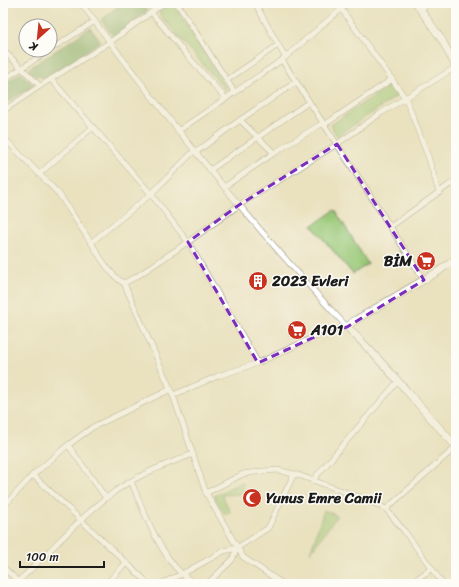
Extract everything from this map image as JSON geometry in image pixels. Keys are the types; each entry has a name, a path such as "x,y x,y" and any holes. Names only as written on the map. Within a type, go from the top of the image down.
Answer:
{"street":[{"path":"81,3 178,131 239,205 304,281 364,344 456,446 386,509"},
{"path":"3,111 110,42 164,3"},
{"path":"178,3 234,92"},
{"path":"255,3 296,82 424,280"},
{"path":"337,3 406,99 429,158 439,193"},
{"path":"178,131 283,58 348,3"},
{"path":"124,282 136,277 239,205 337,144 381,113 456,67 442,40 416,3"},
{"path":"421,10 428,3"},
{"path":"151,12 226,99"},
{"path":"3,80 95,21"},
{"path":"227,80 278,45"},
{"path":"3,50 40,86"},
{"path":"51,79 151,194 188,242 258,363"},
{"path":"224,187 392,79"},
{"path":"92,244 94,240 151,194 195,152 296,82"},
{"path":"210,170 309,102"},
{"path":"240,120 274,154"},
{"path":"39,174 93,127"},
{"path":"3,137 59,194 99,256 119,280 124,282 174,395 206,493 243,557 283,584"},
{"path":"390,227 456,180"},
{"path":"174,395 218,376 258,363 323,333 347,327 354,321 424,280 456,259"},
{"path":"313,480 398,381"},
{"path":"3,507 34,475 68,445 93,427 171,389"},
{"path":"68,445 106,498"},
{"path":"3,567 18,583 81,520 106,498 130,481 153,469 193,454"},
{"path":"206,493 243,474 278,470 313,480 370,501 386,509 405,532 443,584"},
{"path":"160,584 224,551 237,548 268,528 294,474"},
{"path":"34,475 149,584"},
{"path":"130,481 165,552 182,574 195,584"},
{"path":"207,584 232,560 237,548"},
{"path":"106,584 126,563"},
{"path":"410,584 432,568"}],"highlighted area":[{"path":"337,144 424,280 347,327 323,333 258,363 188,242 239,205"}],"green space":[{"path":"122,3 141,3 147,11 114,37 101,20"},
{"path":"173,3 226,88 226,91 160,15 160,11"},
{"path":"90,28 101,41 54,73 44,78 32,74 28,69 45,58 58,58 58,49"},
{"path":"20,73 34,85 3,105 3,84"},
{"path":"390,85 397,96 337,136 331,125"},
{"path":"335,210 368,264 353,274 312,226"},
{"path":"242,482 244,486 241,494 222,494 230,512 225,515 214,496"},
{"path":"324,510 336,515 336,517 310,553"}],"place":[{"name":"BİM","path":"426,261"},
{"name":"2023 Evleri","path":"258,281"},
{"name":"A101","path":"297,330"},
{"name":"Yunus Emre Camii","path":"252,498"}]}
